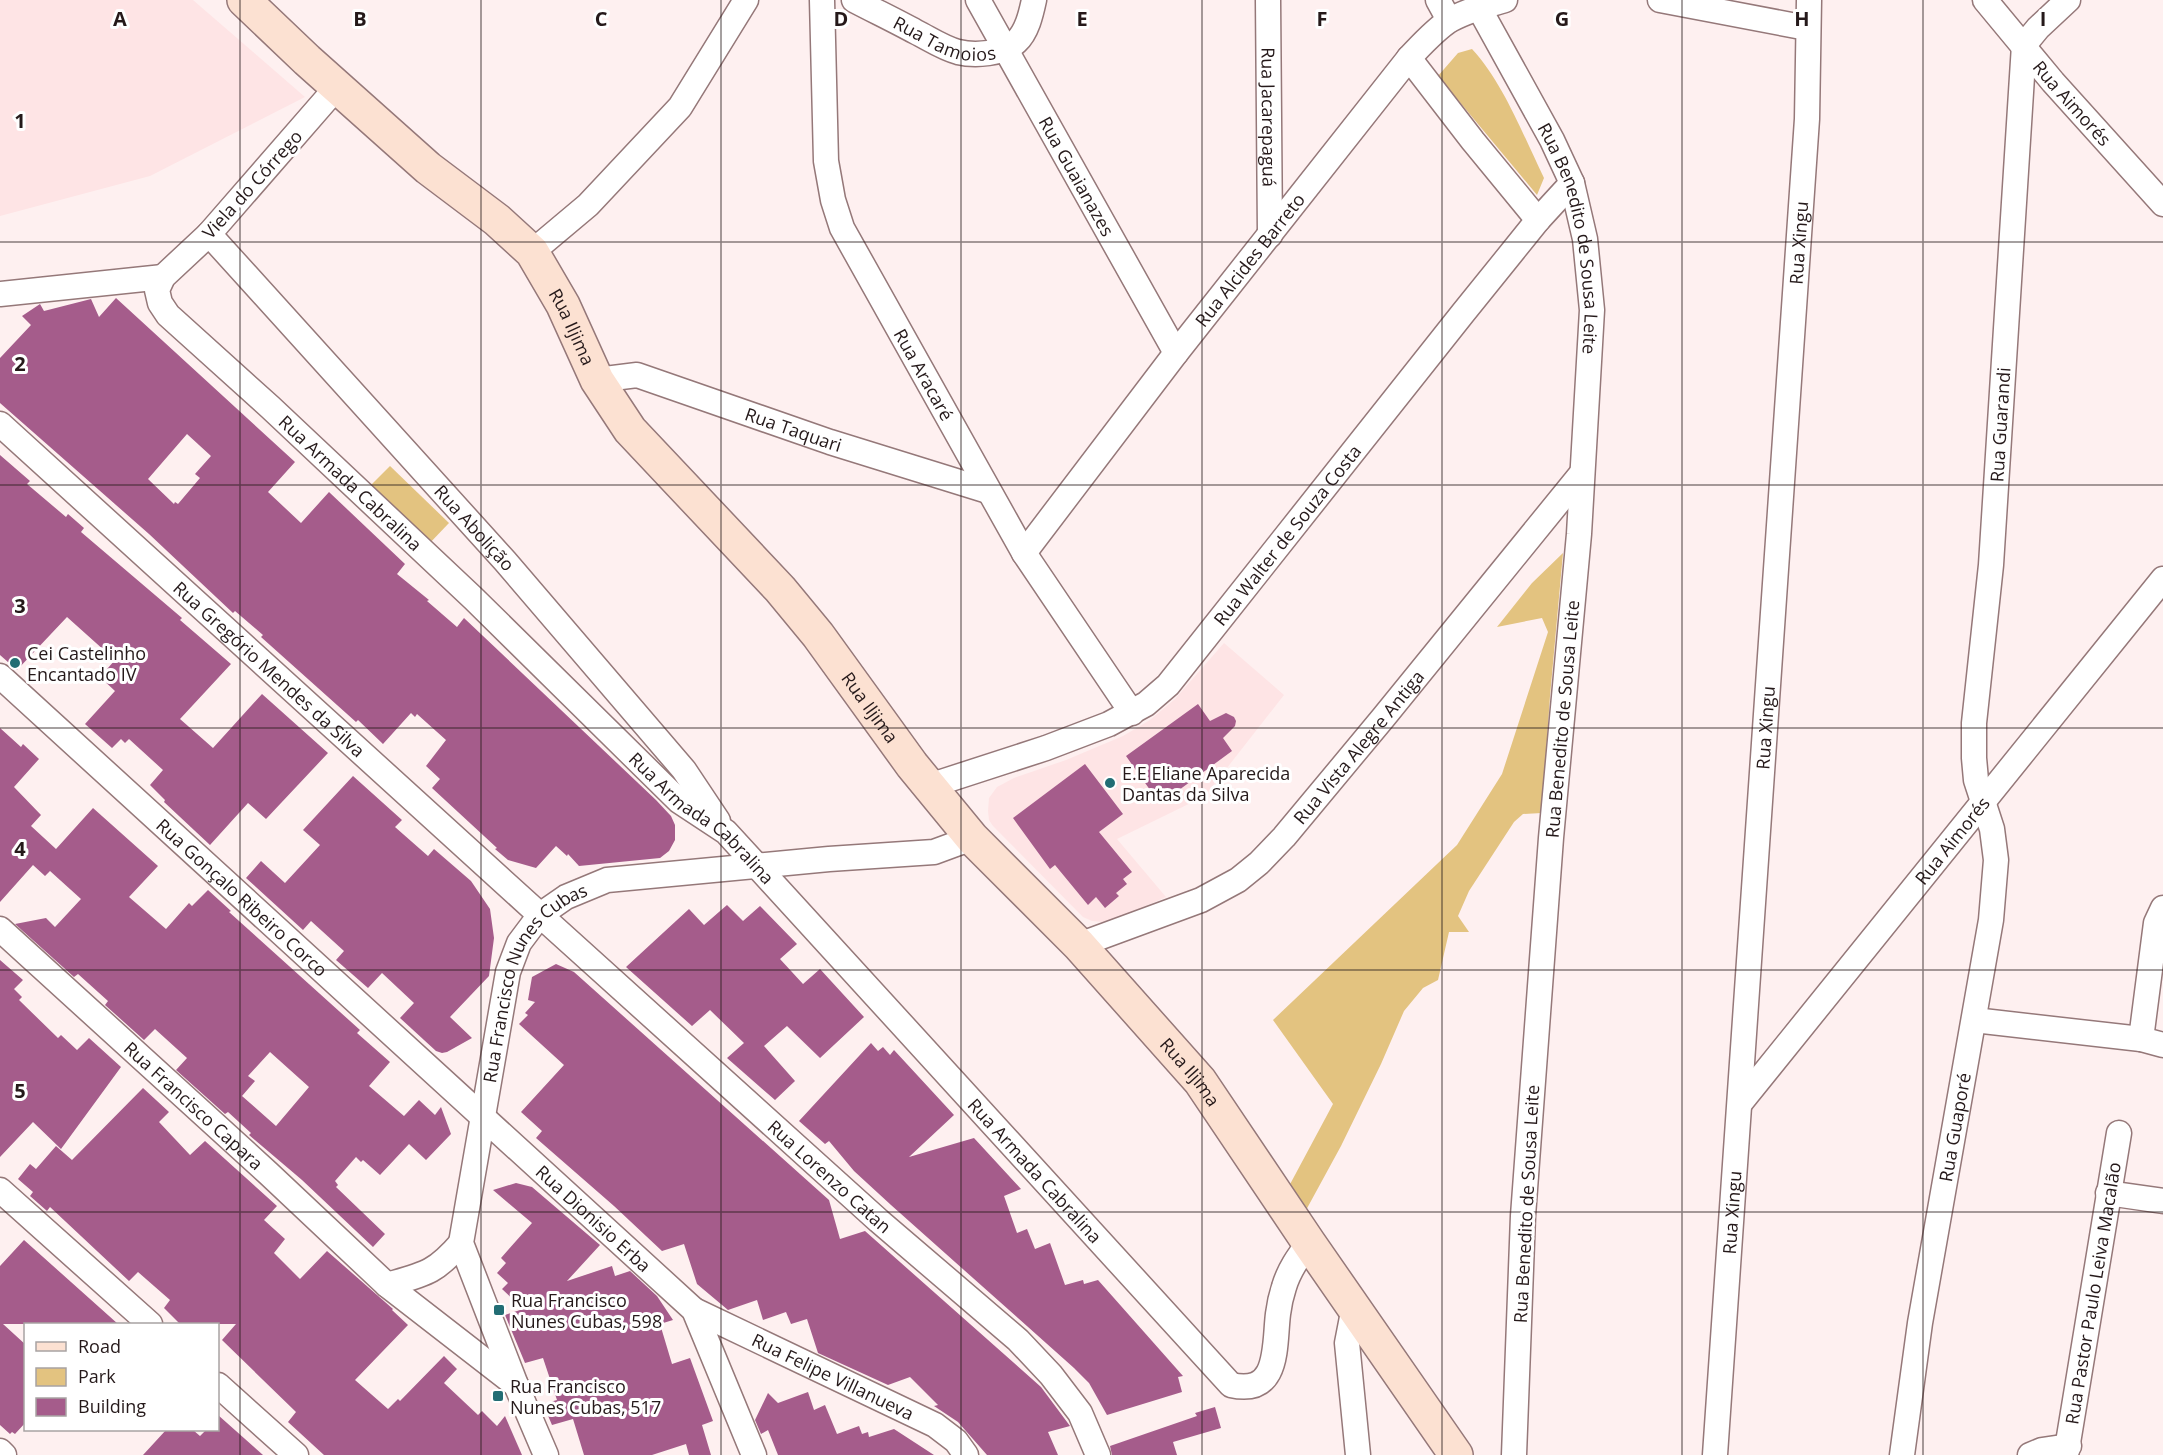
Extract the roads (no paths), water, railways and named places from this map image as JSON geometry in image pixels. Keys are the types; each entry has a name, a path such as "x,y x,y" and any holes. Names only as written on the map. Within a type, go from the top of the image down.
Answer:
{"main road":[{"name":"Rua Iljima","path":"244,0 428,168 497,220 532,252 563,305 597,380 630,430 780,589 818,635 929,786 972,838 1079,945 1200,1081 1456,1455"}],"street":[{"path":"532,252 588,205 680,107 746,0"},
{"name":"Rua Aracaré","path":"822,0 826,161 833,200 842,228 1024,552 1132,712"},
{"name":"Rua Tamoios","path":"854,0 943,46 960,52 993,52 1007,48"},
{"name":"Rua Guaianazes","path":"978,0 1007,48 1176,353"},
{"path":"1007,48 1017,42 1024,31 1034,0"},
{"name":"Rua Jacarepaguá","path":"1269,0 1270,235"},
{"name":"Rua Alcides Barreto","path":"1024,552 1176,353 1409,58 1433,33 1443,10 1479,8 1505,0"},
{"path":"1660,0 1807,28"},
{"name":"Rua Xingu","path":"1715,1455 1807,119 1809,0"},
{"name":"Rua Aimorés","path":"1985,0 2053,82 2163,204"},
{"path":"2024,45 2038,28 2068,0"},
{"name":"Rua Benedito de Sousa Leite","path":"1479,8 1536,110 1572,183 1585,239 1592,310 1579,534 1551,838 1523,1216 1514,1455"},
{"name":"Rua Guarandi","path":"1984,802 1976,780 1974,723 1991,565 2024,45"},
{"path":"1409,58 1538,220"},
{"name":"Viela do Córrego","path":"163,277 209,234 337,87"},
{"name":"Rua Walter de Souza Costa","path":"929,786 1046,748 1109,724 1146,704 1168,685 1538,220 1572,183"},
{"name":"Rua Abolição","path":"209,234 506,561 684,770 726,832"},
{"path":"0,294 163,277"},
{"name":"Rua Armada Cabralina","path":"163,277 157,290 160,303 168,315 270,407 473,598 679,801 726,832 1231,1385 1243,1388 1260,1382 1270,1370 1276,1353 1278,1314 1284,1286 1293,1263 1309,1243"},
{"name":"Rua Taquari","path":"597,380 637,375 830,442 988,491"},
{"name":"Rua Gregório Mendes da Silva","path":"0,424 540,915"},
{"name":"Rua Vista Alegre Antiga","path":"1079,945 1201,900 1238,880 1259,863 1284,837 1345,764 1582,473"},
{"name":"Rua Aimorés","path":"1741,1102 2163,579"},
{"name":"Rua Gonçalo Ribeiro Corco","path":"0,676 484,1118"},
{"name":"Rua Guaporé","path":"1902,1455 1920,1323 1991,920 1996,860 1992,829 1984,802"},
{"name":"Rua Francisco Nunes Cubas","path":"461,1243 508,972 519,943 540,915 566,897 607,880 829,859 934,852 972,838"},
{"path":"1974,1020 2152,1042 2156,923 2163,908"},
{"name":"Rua Lorenzo Catan","path":"540,915 879,1221 1018,1340 1051,1375 1080,1413 1098,1455"},
{"name":"Rua Francisco Capara","path":"0,929 268,1173 387,1286 516,1385"},
{"name":"Rua Dionisio Erba","path":"484,1118 694,1310 754,1455"},
{"name":"Rua Pastor Paulo Leiva Macalão","path":"2068,1451 2119,1133"},
{"path":"0,1190 149,1323"},
{"path":"2108,1193 2162,1203"},
{"path":"387,1286 425,1274 444,1263 461,1243 546,1455"},
{"path":"1353,1306 1347,1343 1358,1455"},
{"name":"Rua Felipe Villanueva","path":"694,1310 935,1425 956,1441 966,1455"},
{"path":"219,1386 296,1455"},
{"path":"2030,1455 2042,1450 2068,1451"},
{"path":"0,1451 4,1455"}],"place":[{"name":"Cei Castelinho Encantado IV","path":"15,663"},
{"name":"E.E Eliane Aparecida Dantas da Silva","path":"1110,783"},
{"name":"Rua Francisco Nunes Cubas, 598","path":"499,1310"},
{"name":"Rua Francisco Nunes Cubas, 517","path":"498,1396"}]}
